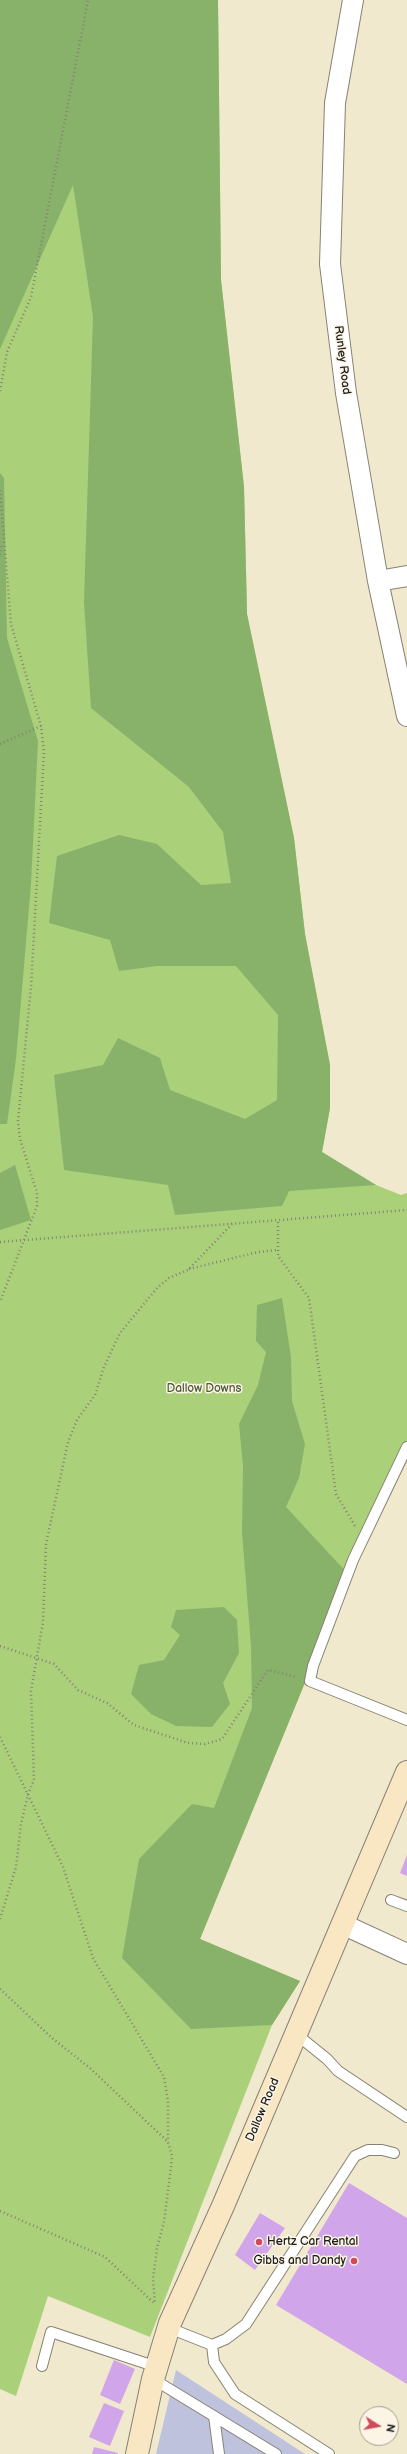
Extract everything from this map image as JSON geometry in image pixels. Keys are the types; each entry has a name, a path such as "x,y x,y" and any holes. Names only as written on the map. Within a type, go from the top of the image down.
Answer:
{"street":[{"name":"Runley Road","path":"353,0 335,103 330,264 346,393 378,582 407,716"},
{"path":"378,582 407,576"},
{"name":"Dallow Road","path":"137,2454 155,2373 169,2328 407,1772"},
{"path":"342,1924 407,1954"}],"lane":[{"path":"407,1447 363,1540 313,1666 310,1681 407,1720"},
{"path":"391,1900 407,1906"},
{"path":"296,2034 328,2059 338,2071 407,2117"},
{"path":"169,2328 212,2345 226,2339 246,2324 355,2156 368,2150 382,2150 394,2153"},
{"path":"42,2366 51,2332 155,2373 214,2416 276,2454"},
{"path":"212,2345 214,2362 235,2394 329,2454"},
{"path":"214,2416 219,2454"}],"path":[{"path":"0,391 7,352 31,297 88,0"},
{"path":"0,490 11,624 41,726 44,752 31,987 18,1121 20,1139 37,1193 37,1206 0,1302"},
{"path":"0,555 3,538"},
{"path":"0,744 41,726"},
{"path":"0,1242 232,1224 278,1222 407,1210"},
{"path":"278,1222 278,1256 284,1267 309,1298 336,1494 363,1540"},
{"path":"188,1270 232,1224"},
{"path":"0,1919 16,1867 21,1824 28,1794 34,1780 31,1691 43,1622 46,1544 68,1442 77,1420 95,1395 104,1366 120,1333 157,1288 169,1278 188,1270 258,1252 278,1250"},
{"path":"0,1646 54,1664 78,1690 107,1703 134,1725 188,1743 205,1744 222,1739 268,1670 310,1681"},
{"path":"0,1738 63,1867 93,1958 164,2077 168,2101 168,2142 172,2156 164,2222 157,2248 153,2279 155,2303 105,2256 0,2211"},
{"path":"0,1989 52,2038 90,2068 168,2142"}],"shaded area":[{"path":"176,2370 305,2454 156,2454"}],"green space":[{"name":"Dallow Downs","path":"0,0 218,0 221,280 244,487 247,614 294,838 305,934 330,1065 330,1108 322,1152 376,1185 401,1195 407,1193 407,1444 349,1575 200,1939 300,1981 272,2025 150,2337 48,2296 16,2396 0,2389"},
{"path":"0,0 218,0 221,280 244,487 247,614 294,838 305,934 330,1065 330,1108 322,1152 376,1185 289,1191 282,1206 175,1215 168,1185 64,1170 54,1075 103,1065 118,1038 160,1058 170,1090 245,1119 277,1100 278,1015 236,966 157,966 119,971 110,940 49,923 57,856 119,835 157,844 201,885 231,883 223,832 189,787 91,708 84,602 93,317 73,185 0,349"},
{"path":"0,473 4,478 7,638 38,741 31,884 16,1059 7,1124 0,1124"},
{"path":"15,1165 31,1220 0,1230 0,1173"},
{"path":"282,1298 291,1357 292,1401 305,1444 299,1478 286,1507 349,1575 200,1939 300,1981 272,2025 191,2029 122,1958 139,1859 192,1804 214,1808 252,1708 251,1646 242,1532 243,1466 239,1424 258,1385 266,1352 256,1341 257,1305"},
{"path":"224,1607 237,1620 239,1653 223,1683 230,1704 212,1727 176,1726 151,1714 131,1694 139,1665 164,1660 180,1635 171,1627 176,1610"}],"building":[{"path":"407,1855 407,1876 400,1873"},
{"name":"Gibbs and Dandy","path":"349,2183 407,2218 407,2384 276,2305"},
{"name":"Hertz Car Rental","path":"260,2213 285,2228 255,2270 235,2255"},
{"path":"114,2360 135,2369 120,2404 100,2395"},
{"path":"104,2403 124,2411 110,2446 89,2437"},
{"path":"94,2447 118,2453 118,2454 92,2454"}],"place":[{"name":"Hertz Car Rental","path":"259,2242"},
{"name":"Gibbs and Dandy","path":"354,2261"}]}
